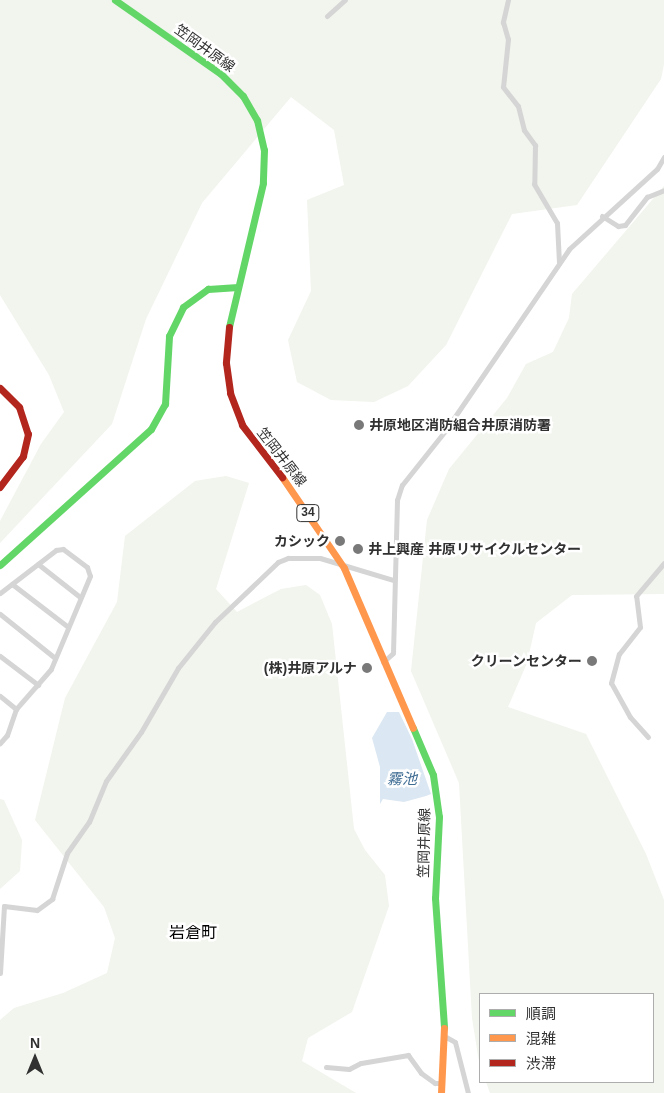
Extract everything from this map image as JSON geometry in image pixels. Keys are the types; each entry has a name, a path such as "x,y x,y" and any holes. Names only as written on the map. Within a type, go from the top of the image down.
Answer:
{"main road":[{"name":"笠岡井原線","path":"115,0 221,74 243,96 257,120 264,150 264,183 238,287 226,346 227,377 234,409 242,425 297,497 344,568 383,662 426,756 437,792 439,817 435,898 446,1037 441,1093"},
{"path":"0,565 151,429 165,404 169,336 183,307 208,289 238,287"},
{"path":"0,388 19,407 28,434 23,456 0,487"}],"street":[{"path":"327,16 346,0"},
{"path":"508,0 503,22 508,39 503,87 518,106 524,130 535,145 534,184 557,224 559,263"},
{"path":"383,662 393,653 397,500 402,485 444,431 569,249 602,216 656,169 664,157"},
{"path":"602,216 618,226 625,224 647,197 664,190"},
{"path":"0,593 56,550 63,549 87,567 90,576 67,626 55,658 38,685 16,709 9,723 7,735 1,741"},
{"path":"0,973 4,906 38,910 52,899 67,853 89,822 106,782 141,732 196,642 278,562 288,558 320,558 344,568 394,580"},
{"path":"648,737 630,717 611,683 619,654 640,627 636,596 664,563"},
{"path":"38,564 80,597"},
{"path":"12,584 67,626"},
{"path":"0,614 55,658"},
{"path":"0,656 38,685"},
{"path":"0,696 16,709"},
{"path":"446,1037 455,1042 468,1093"},
{"path":"326,1067 349,1069 361,1063 408,1055 421,1073 435,1083 442,1083"}],"shaded area":[{"path":"0,0 664,0 664,64 661,79 577,205 512,214 446,345 408,386 374,402 331,400 297,382 288,340 311,291 307,200 344,185 334,130 291,97 202,203 146,319 112,424 0,543 0,521 41,444 64,412 49,375 0,295"},
{"path":"664,186 664,594 572,595 536,623 527,663 508,707 586,734 646,854 664,900 664,1093 490,1093 486,1083 654,1083 654,993 479,993 479,1062 472,1018 459,783 411,671 427,520 449,469 507,398 526,364 553,352 569,318 572,294"},
{"path":"226,476 249,483 216,589 237,612 281,589 306,585 320,595 332,624 354,829 365,850 385,875 389,906 352,1012 308,1038 302,1061 356,1093 0,1093 0,1020 14,1008 63,993 107,973 115,938 104,907 35,820 65,698 117,602 125,536 195,481"},
{"path":"0,799 4,800 22,840 20,871 0,889"}],"water":[{"name":"霧池","path":"387,712 399,712 412,739 431,794 404,802 383,799 380,804 380,767 372,738"}],"traffic: fast":[{"path":"115,0 221,74 243,96 257,120 264,150 263,183 229,327"},
{"path":"0,565 151,429 165,404 169,336 183,307 208,289 238,287"},
{"path":"413,728 433,775 439,817 435,898 444,1028"}],"traffic: slow":[{"path":"282,477 344,568 413,728"},
{"path":"441,1093 444,1028"}],"traffic: jam":[{"path":"229,327 226,363 230,393 242,425 282,477"},
{"path":"0,388 19,407 28,434 23,456 0,487"}],"place":[{"name":"井原地区消防組合井原消防署","path":"359,425"},
{"name":"カシック","path":"340,541"},
{"name":"井上興産 井原リサイクルセンター","path":"358,549"},
{"name":"クリーンセンター","path":"592,661"},
{"name":"(株)井原アルナ","path":"367,668"}],"district":[{"name":"岩倉町","path":"193,933"}]}
